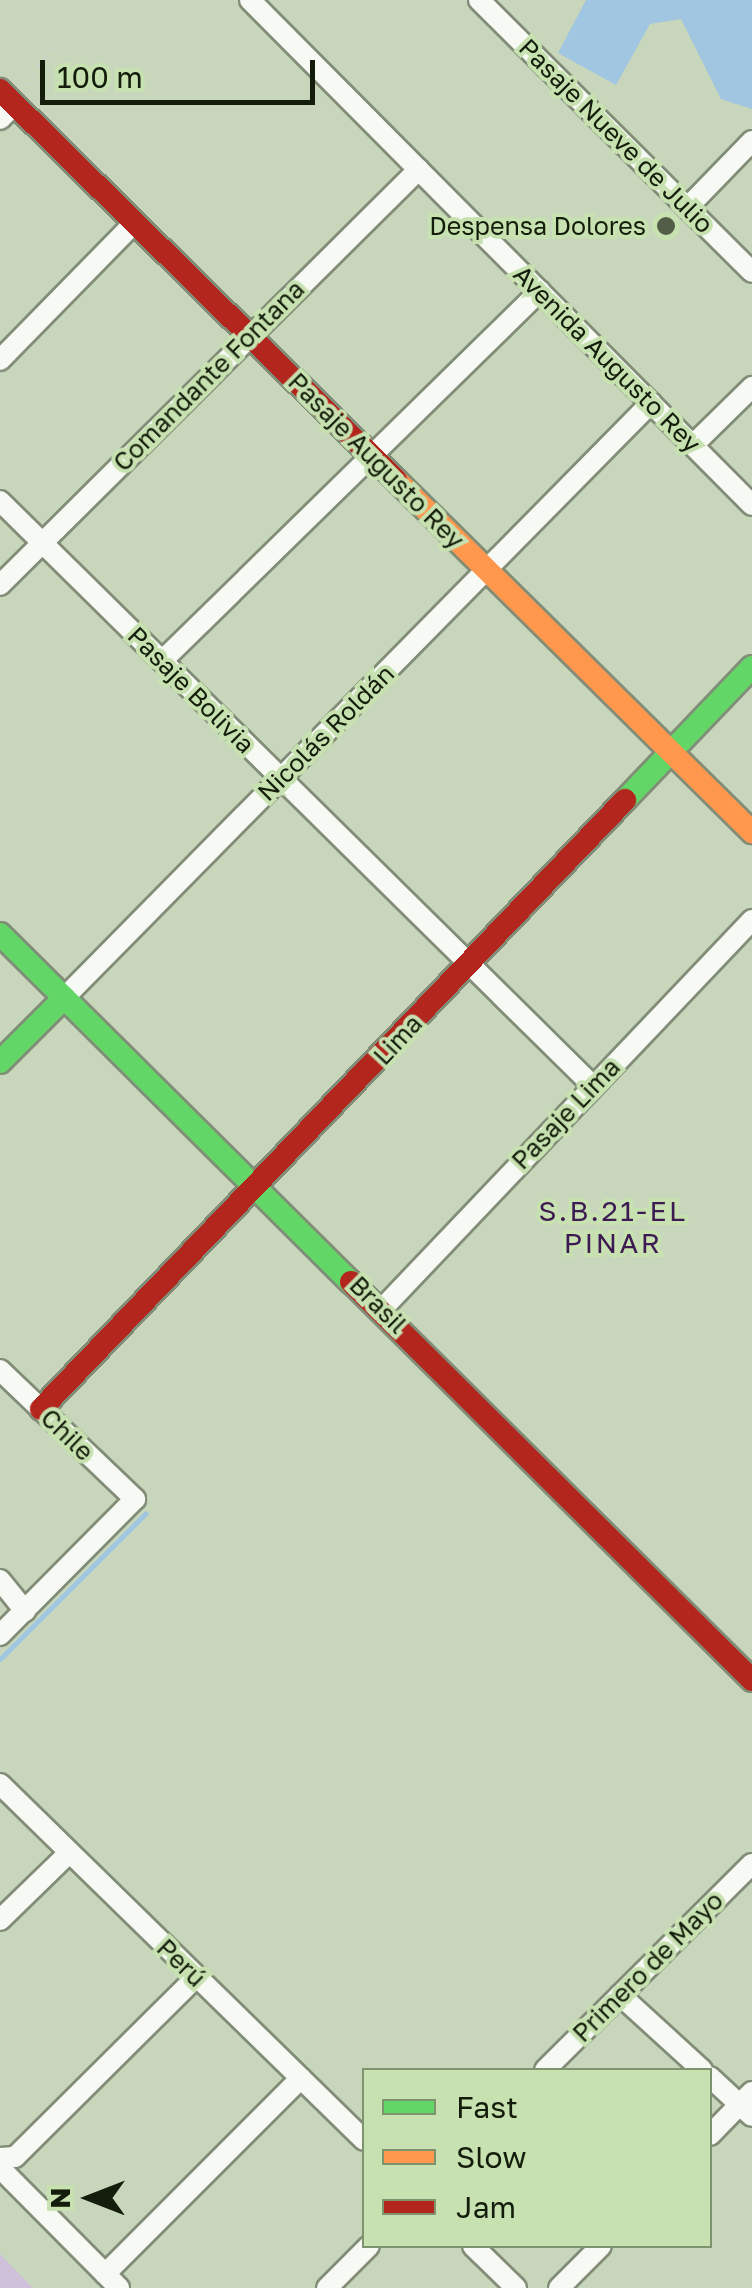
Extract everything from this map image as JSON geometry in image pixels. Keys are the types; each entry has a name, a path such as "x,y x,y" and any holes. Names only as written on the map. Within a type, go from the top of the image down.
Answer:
{"street":[{"name":"Avenida Augusto Rey","path":"250,0 752,505"},
{"name":"Pasaje Nueve de Julio","path":"479,0 752,272"},
{"name":"Pasaje Augusto Rey","path":"5,104 250,334 485,572 752,832"},
{"path":"688,207 752,141"},
{"name":"Comandante Fontana","path":"0,585 418,169"},
{"path":"0,360 135,222"},
{"path":"162,661 540,291"},
{"path":"693,445 752,387"},
{"name":"Nicolás Roldán","path":"0,1062 652,403"},
{"name":"Pasaje Bolivia","path":"0,501 592,1086"},
{"name":"Lima","path":"41,1409 262,1189 467,965 752,667"},
{"name":"Pasaje Lima","path":"382,1309 752,920"},
{"name":"Brasil","path":"0,934 262,1189 752,1680"},
{"name":"Chile","path":"0,1370 135,1499 24,1611"},
{"path":"0,1580 24,1611 0,1635"},
{"name":"Perú","path":"0,1784 194,1978 362,2138"},
{"path":"0,1920 70,1853"},
{"name":"Primero de Mayo","path":"547,2068 752,1864"},
{"path":"0,2158 16,2157 194,1978"},
{"path":"620,1996 700,2068"},
{"path":"0,2168 112,2281 301,2078"},
{"path":"712,2078 748,2104 712,2133"},
{"path":"327,2288 367,2248"},
{"path":"475,2248 516,2288"},
{"path":"559,2288 599,2248"}],"path":[{"path":"5,104 54,42"}],"shaded area":[{"path":"0,2254 33,2288 0,2288"}],"water":[{"path":"586,0 752,0 752,109 721,99 681,19 650,24 616,85 558,53"}],"waterway":[{"path":"0,1659 146,1513"}],"traffic: fast":[{"path":"625,800 752,667"},
{"path":"0,934 351,1282"},
{"path":"0,1062 64,998"}],"traffic: slow":[{"path":"396,480 752,832"}],"traffic: jam":[{"path":"0,90 396,480"},
{"path":"41,1409 625,800"},
{"path":"351,1282 752,1680"}],"place":[{"name":"Despensa Dolores","path":"666,226"}],"district":[{"name":"S.B.21-EL PINAR","path":"613,1227"}]}
